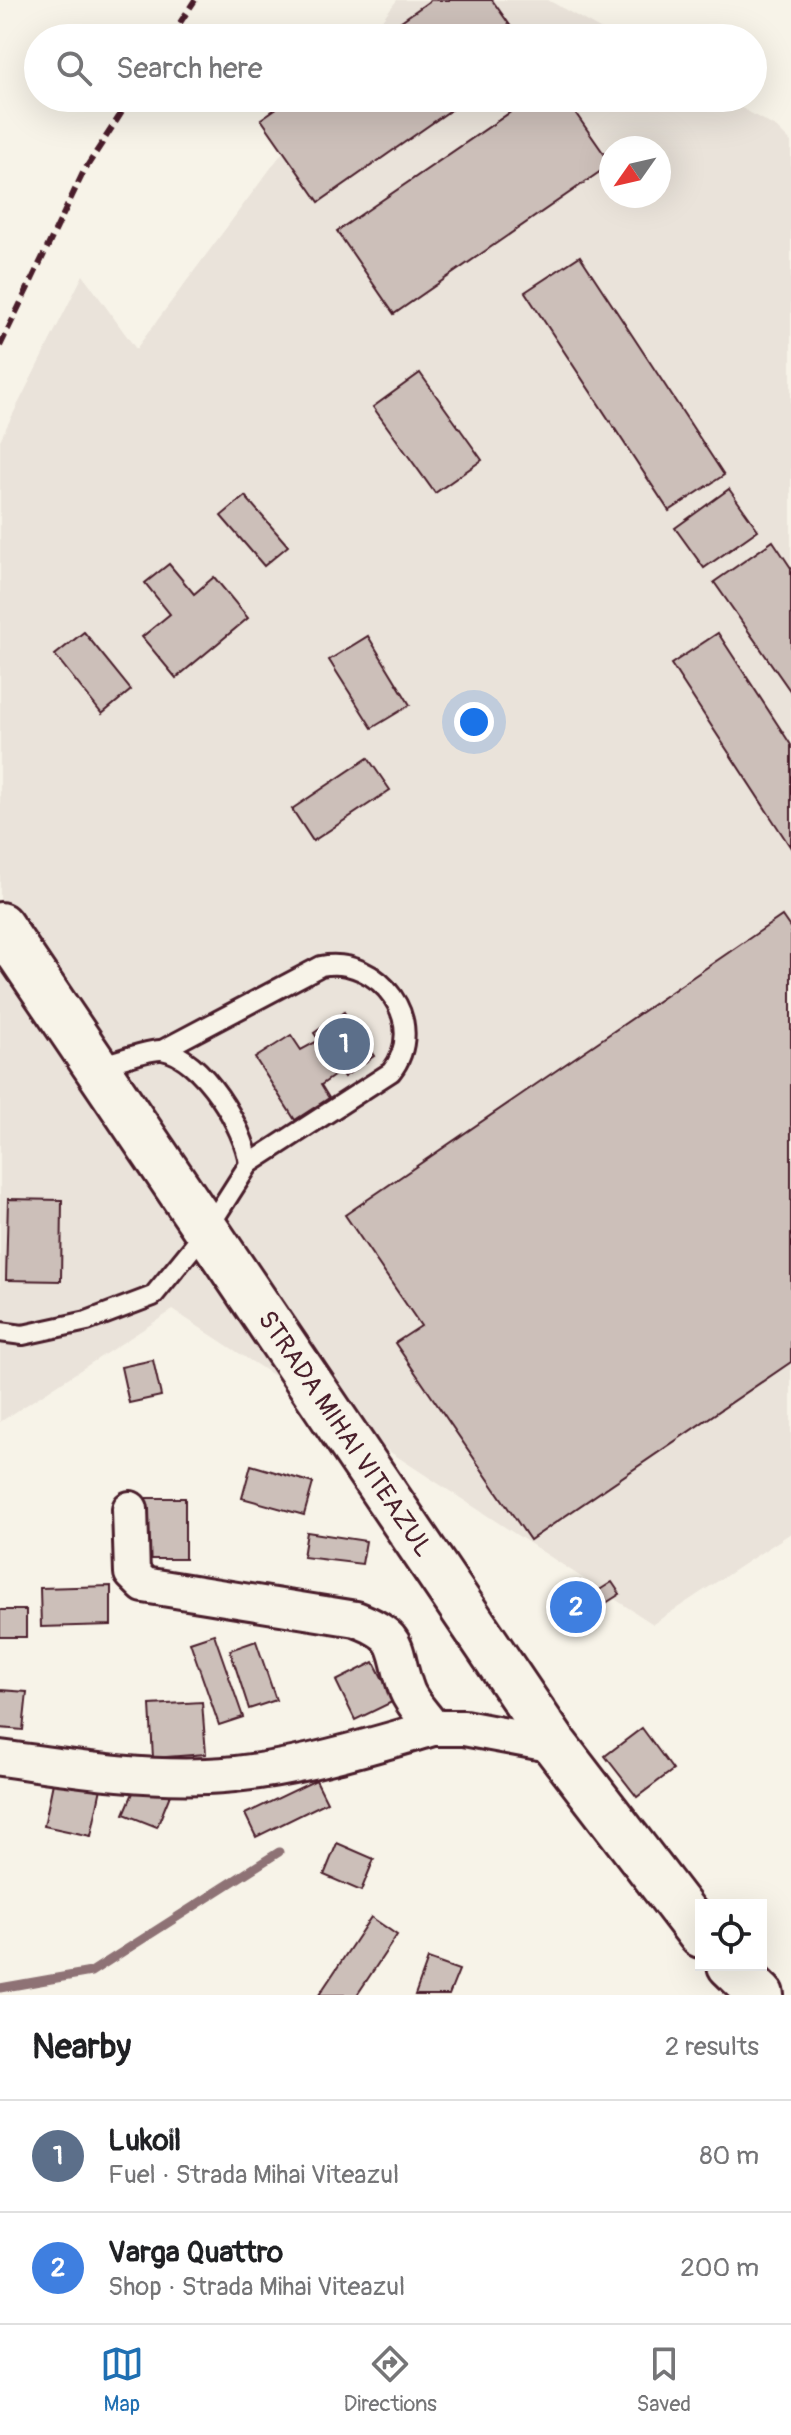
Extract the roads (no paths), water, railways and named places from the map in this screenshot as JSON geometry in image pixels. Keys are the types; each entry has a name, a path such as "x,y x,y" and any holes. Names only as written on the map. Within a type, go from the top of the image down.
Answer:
{"main road":[{"name":"STRADA MIHAI VITEAZUL","path":"0,925 555,1745 695,1927"},
{"path":"736,1971 761,1995"}],"street":[{"path":"130,1509 132,1573 137,1581 356,1619 383,1630 392,1639 408,1694 433,1728"},
{"path":"0,1758 83,1769 207,1776 286,1765 433,1728 464,1728 555,1745"}],"lane":[{"path":"0,1332 23,1335 87,1321 153,1296 207,1230 249,1164 391,1072 400,1061 407,1038 402,1015 373,975 339,963 321,966 162,1050 96,1067"},
{"path":"162,1050 189,1063 211,1086 246,1142 249,1164"}],"waterway":[{"path":"0,1988 91,1972 279,1852"}],"railway":[{"path":"179,24 195,0"},
{"path":"0,346 84,171 122,112"}],"place":[{"name":"Lukoil","path":"344,1044"},
{"name":"Varga Quattro","path":"576,1607"}]}
